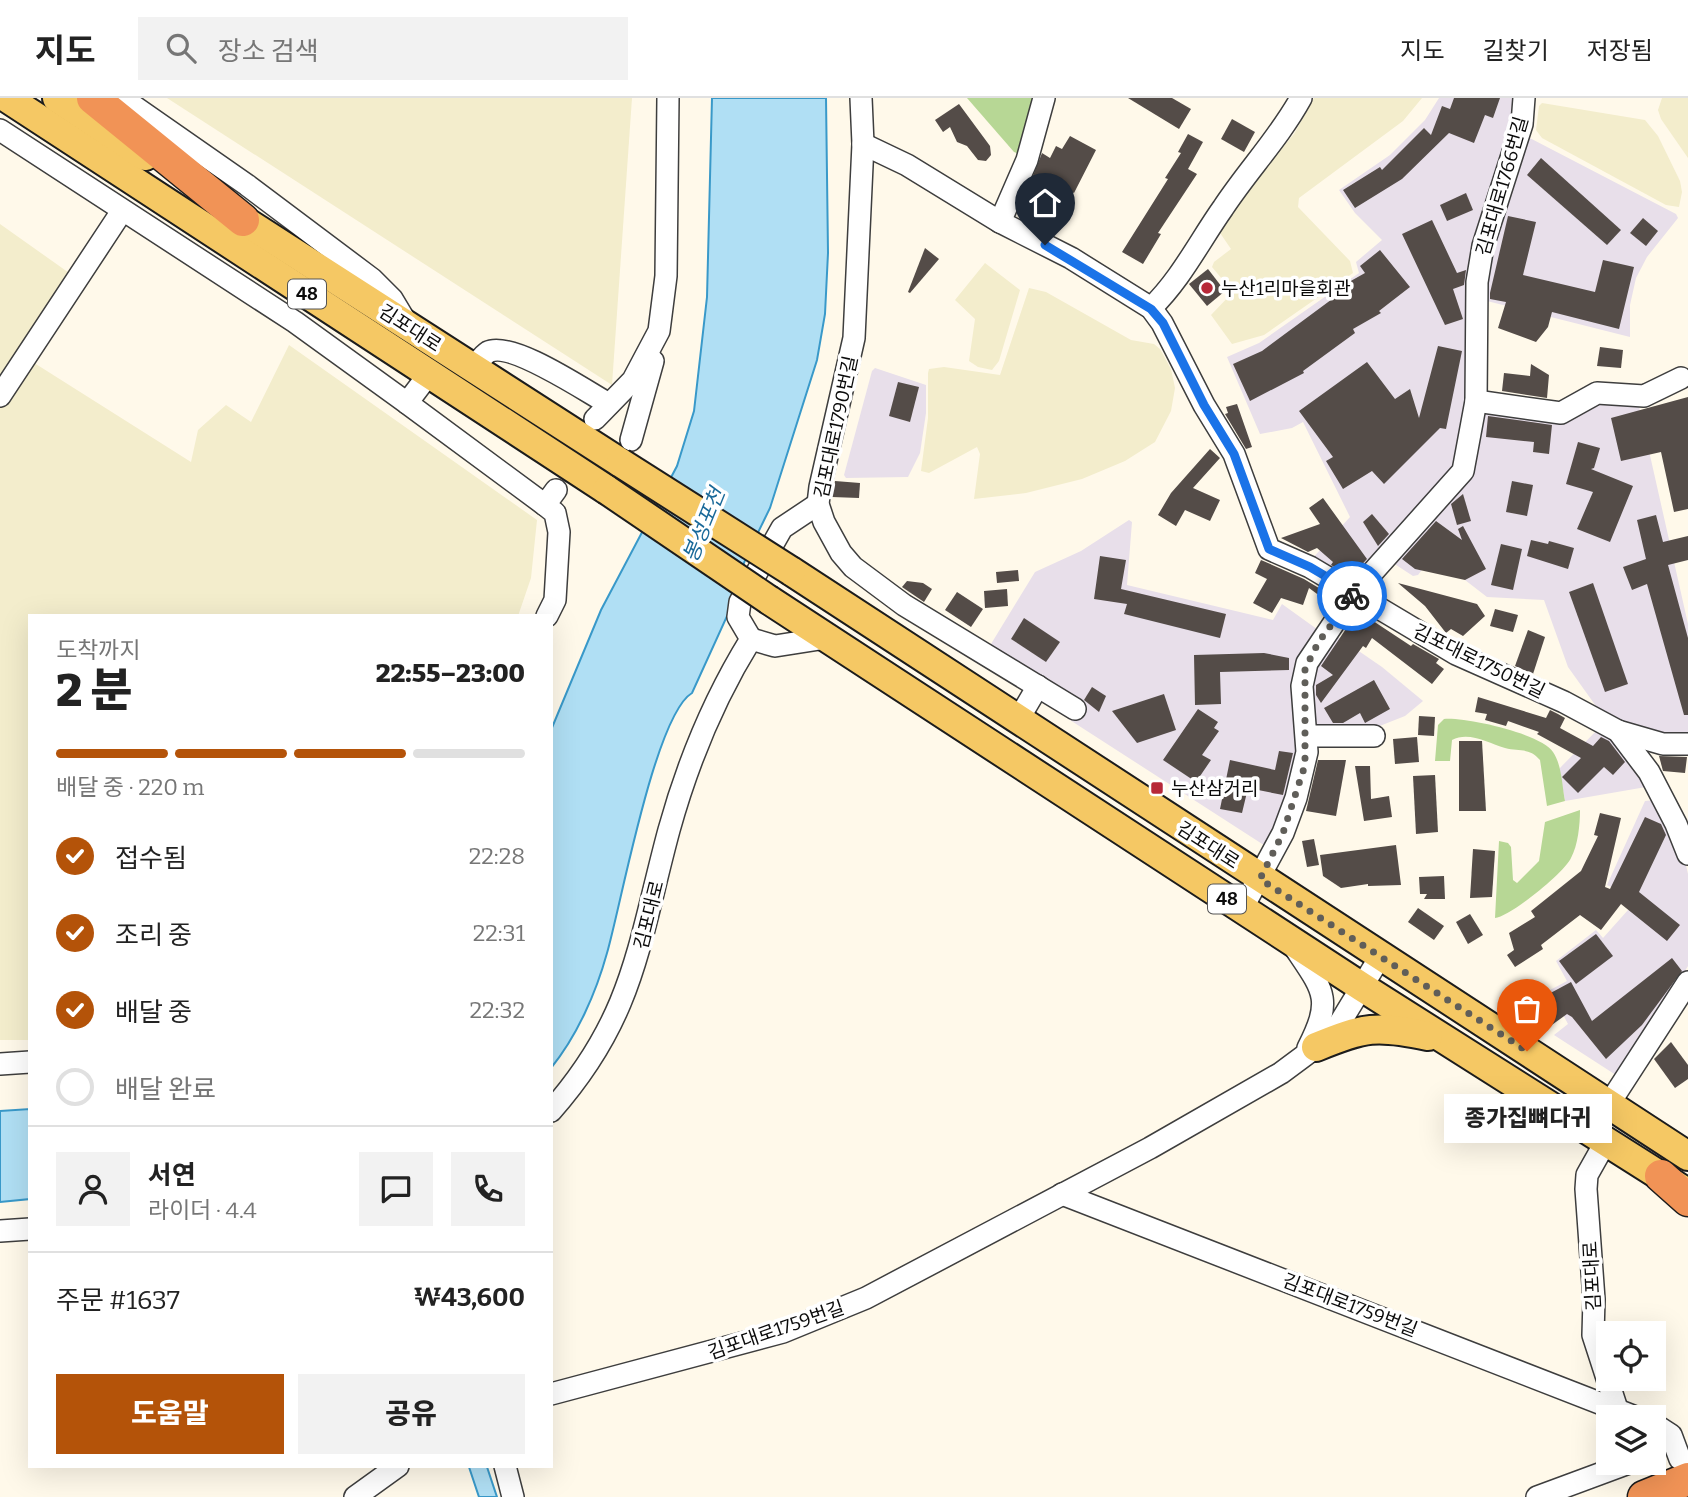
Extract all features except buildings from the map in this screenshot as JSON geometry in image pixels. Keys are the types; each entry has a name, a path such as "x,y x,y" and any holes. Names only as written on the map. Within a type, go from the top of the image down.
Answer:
{"highway":[{"path":"93,98 243,220"},
{"path":"1661,1176 1688,1200"},
{"path":"1644,1497 1680,1460"}],"main road":[{"name":"김포대로","path":"7,98 1136,840 1605,1143 1688,1193"},
{"name":"김포대로","path":"57,98 473,368 626,451 791,571 1688,1156"},
{"path":"1136,840 1157,811"},
{"path":"1310,1052 1351,1033 1376,1028 1434,1033 1444,999"}],"street":[{"path":"122,98 247,185 372,279 392,299 408,326"},
{"path":"626,451 659,331 666,276 668,98"},
{"name":"김포대로1790번길","path":"861,98 863,144 854,338 818,504 841,553 904,606 1075,709"},
{"path":"1000,222 1027,160 1044,98"},
{"path":"1151,309 1175,282 1224,205 1278,138 1301,98"},
{"name":"김포대로1766번길","path":"1242,909 1283,833 1296,798 1305,765 1307,736 1302,686 1305,669 1318,643 1354,593 1463,471 1476,401 1477,282 1492,213 1522,124 1524,98"},
{"path":"0,130 295,322 407,403 550,497 559,533 555,600 548,614"},
{"name":"김포대로1750번길","path":"863,144 907,165 1000,222 1071,258 1151,309 1163,323 1204,405 1234,454 1269,549 1310,567 1456,654 1564,702 1618,731 1649,772 1688,854"},
{"path":"0,396 122,211"},
{"path":"473,368 488,352 502,349 523,356 602,412 633,380 659,331"},
{"path":"407,403 429,374"},
{"path":"1476,401 1561,413 1597,393 1644,396 1681,379"},
{"path":"818,504 792,519 774,538 740,602 738,617 751,639 775,646 827,638"},
{"path":"887,634 904,606"},
{"name":"김포대로","path":"553,1108 600,1048 624,999 643,942 670,828 690,765 751,639"},
{"path":"949,675 968,643"},
{"path":"1018,720 1038,686"},
{"path":"1618,731 1663,744 1688,744"},
{"path":"1307,736 1374,736"},
{"path":"1290,940 1314,976 1324,1003 1321,1023 1310,1052"},
{"name":"김포대로1759번길","path":"553,1393 723,1350 819,1319 866,1298 1258,1086 1310,1052 1338,1026 1380,957"},
{"path":"1609,1104 1688,982"},
{"path":"0,1065 28,1062"},
{"name":"김포대로","path":"1605,1143 1587,1175 1586,1189 1594,1299 1593,1335 1616,1405"},
{"name":"김포대로1759번길","path":"1062,1194 1607,1405"},
{"path":"0,1231 28,1229"},
{"path":"1666,1432 1680,1460"},
{"path":"355,1497 395,1468"},
{"path":"506,1468 517,1495"},
{"path":"1537,1497 1597,1475"}],"shaded area":[{"path":"167,98 632,98 612,385"},
{"path":"1314,98 1422,98 1403,121 1299,198 1298,207 1350,261 1353,273 1264,335 1232,344 1211,315 1233,292 1212,267 1214,262 1231,249 1218,230 1229,210 1294,134"},
{"path":"1439,98 1521,98 1488,210 1463,455 1356,583 1311,560 1350,517 1303,422 1292,428 1260,434 1227,357 1259,343 1359,273 1356,262 1382,240 1355,213 1339,190 1390,155 1425,120"},
{"path":"1662,98 1688,98 1688,158 1661,119 1658,110"},
{"path":"1542,103 1645,120 1658,136 1680,181 1682,192 1679,207 1666,205 1542,138 1536,130 1539,106"},
{"path":"1524,135 1676,214 1678,218 1647,257 1636,278 1630,305 1630,337 1483,300 1483,278"},
{"path":"0,224 72,275 20,354 191,462 198,430 226,405 251,422 289,345 537,520 531,578 519,614 28,614 28,1040 0,1040"},
{"path":"985,263 1020,290 999,361 992,370 978,367 969,361 975,319 955,300"},
{"path":"1029,288 1046,292 1131,340 1154,344 1160,349 1171,369 1175,388 1171,411 1155,442 1125,461 1082,479 1026,493 974,499 980,454 977,447 929,473 921,471 928,418 929,369 944,367 1000,375"},
{"path":"875,368 926,385 926,413 920,453 908,477 846,478 844,475"},
{"path":"1595,400 1638,402 1688,624 1688,739 1680,740 1603,716 1568,667 1544,600 1487,597 1465,580 1448,548 1440,546 1418,575 1413,576 1390,561 1435,507 1480,412"},
{"path":"1129,520 1132,522 1127,585 1273,620 1282,604 1321,632 1304,742 1270,849 980,662 1035,572 1081,551"},
{"path":"1331,632 1382,667 1423,701 1405,716 1372,729 1315,730 1308,686"},
{"path":"1601,726 1612,733 1646,787 1565,801 1559,769"},
{"path":"1655,800 1685,861 1688,874 1688,966 1619,1077 1554,1035 1568,1024 1550,990 1567,981 1556,961 1596,930 1603,938 1637,900 1607,885 1645,801"}],"green space":[{"path":"967,98 1040,98 1022,155 1014,152"},
{"path":"1444,719 1503,728 1546,745 1558,763 1565,801 1547,806 1540,760 1528,752 1465,737 1452,740 1450,761 1435,761 1438,725"},
{"path":"1580,810 1577,841 1567,865 1524,902 1495,918 1499,841 1508,843 1511,847 1513,880 1517,883 1539,861 1545,822"}],"water":[{"name":"봉성포천","path":"712,98 826,98 828,253 825,314 817,360 770,508 732,593 728,614 692,693 678,709 665,736 641,813 607,953 597,983 585,1014 553,1065 553,725 601,610 677,466 694,411 707,297"},
{"path":"28,1109 28,1199 0,1202 0,1111"},
{"path":"469,1468 487,1468 497,1497 479,1497"}],"way so far":[{"path":"1352,596 1318,643 1305,669 1302,686 1307,736 1305,765 1283,833 1260,879 1527,1051"}],"place":[{"name":"누산1리마을회관","path":"1207,288"},
{"name":"누산삼거리","path":"1157,788"},
{"name":"종가집뼈다귀","path":"1527,1051"}],"route":[{"path":"1045,245 1071,258 1151,309 1163,323 1211,418 1234,454 1269,549 1310,567 1354,593 1352,596"}]}
